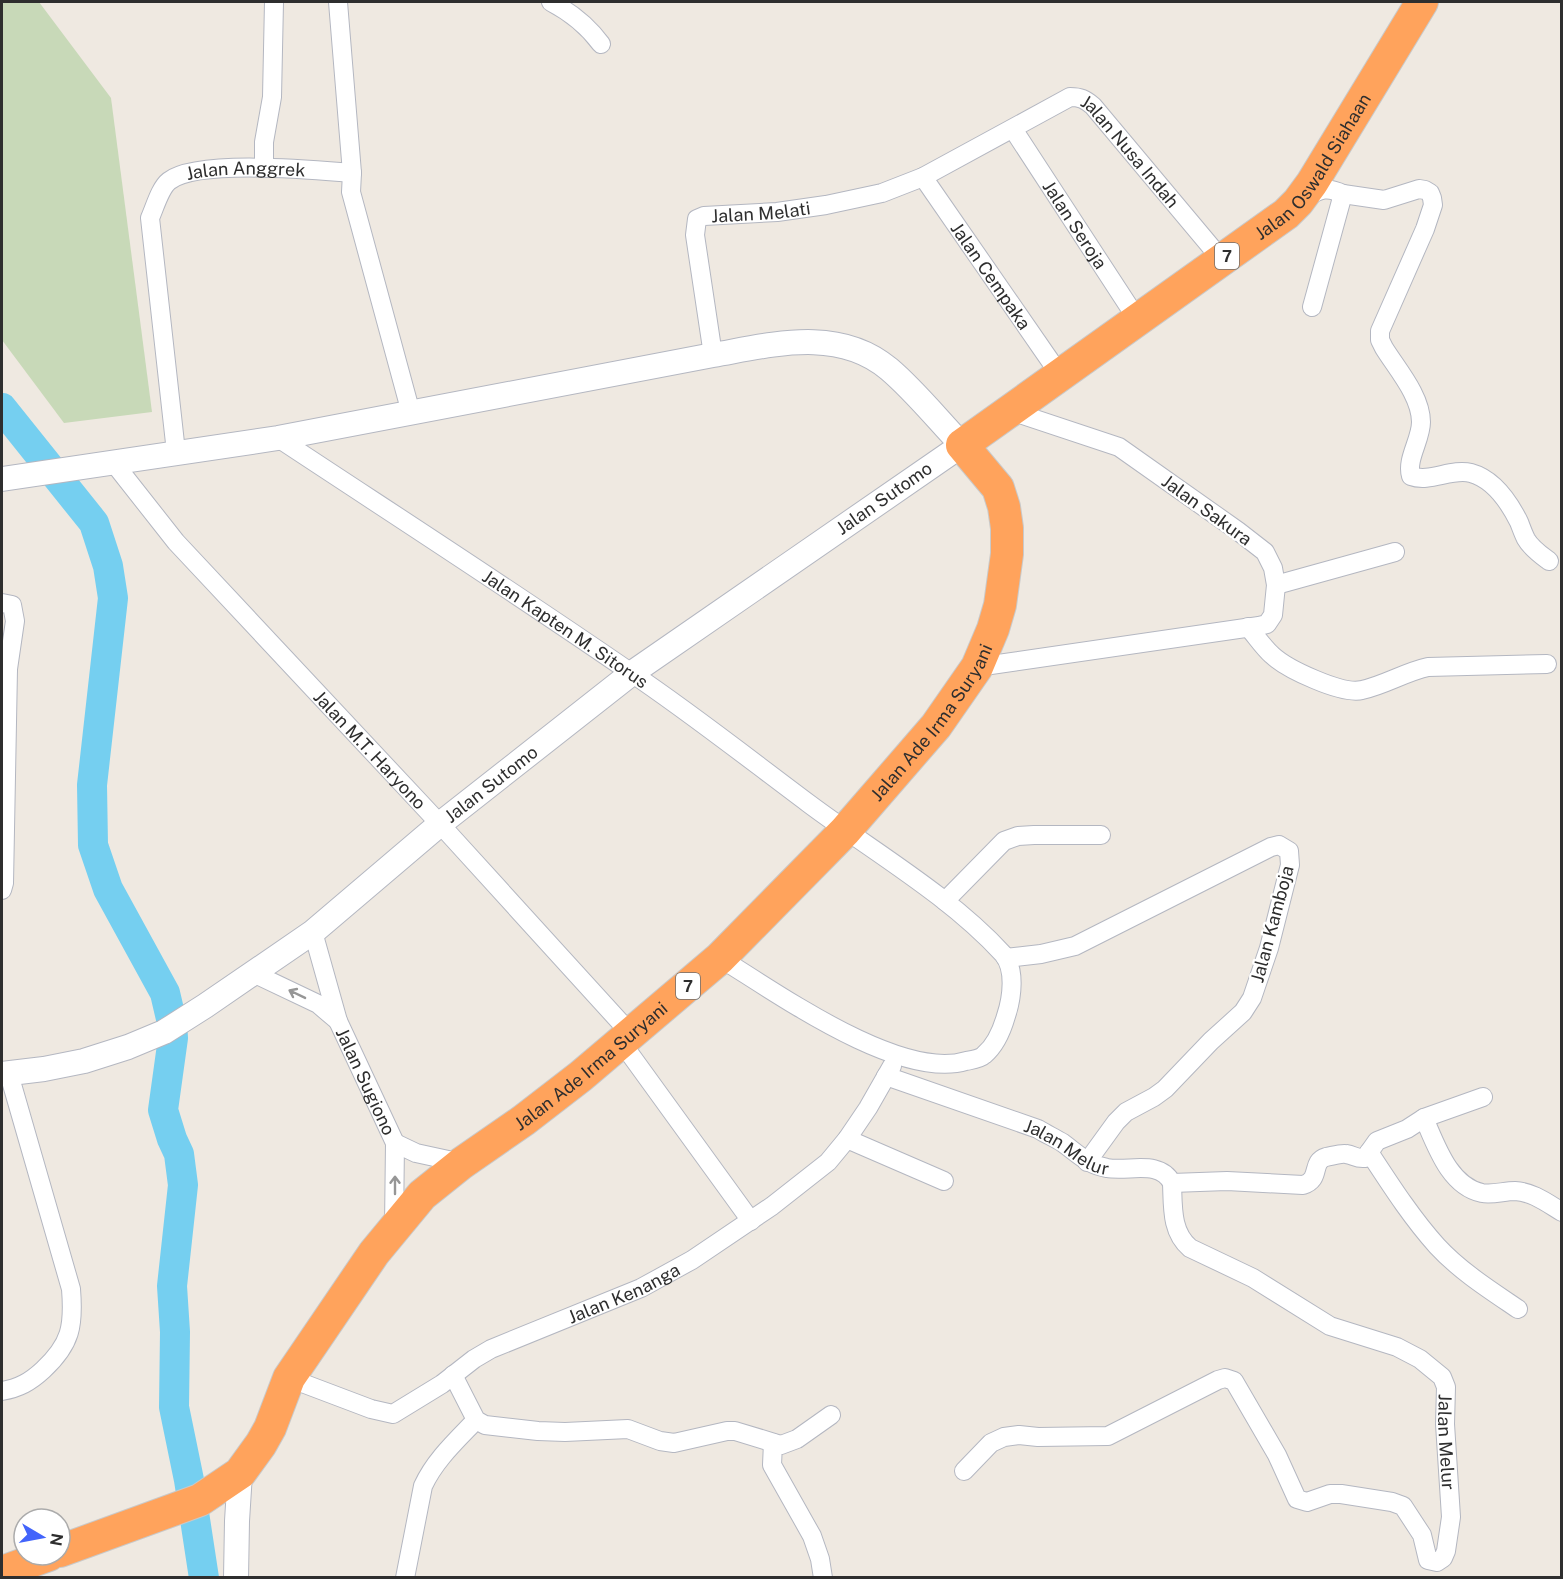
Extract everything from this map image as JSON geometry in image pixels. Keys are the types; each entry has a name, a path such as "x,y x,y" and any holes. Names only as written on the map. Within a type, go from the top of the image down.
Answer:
{"highway":[{"name":"Jalan Oswald Siahaan","path":"962,444 1286,214 1312,183 1422,2"},
{"name":"Jalan Ade Irma Suryani","path":"229,1481 261,1444 270,1428 289,1378 357,1278 422,1195 462,1163 524,1120 627,1039 720,958 845,831 936,726 977,667 993,629 1000,605 1007,554 1007,528 998,488 962,444"},
{"name":"7","path":"72,1547 200,1500 229,1481"}],"street":[{"path":"264,168 264,142 272,97 273,2"},
{"path":"338,2 352,173 351,192 411,413"},
{"path":"551,2 573,14 602,44"},
{"name":"Jalan Nusa Indah","path":"923,177 1070,97 1078,97 1086,100 1222,260"},
{"name":"Jalan Seroja","path":"1013,129 1137,319"},
{"name":"Jalan Anggrek","path":"176,452 150,218 166,182 180,174 197,170 264,168 352,173"},
{"name":"Jalan Melati","path":"713,355 695,235 697,219 704,216 777,212 826,205 882,193 923,177"},
{"name":"Jalan Cempaka","path":"923,177 1060,375"},
{"path":"1298,202 1321,188 1384,200 1419,189 1430,193 1433,205 1425,229 1380,331 1380,340 1384,348 1418,405 1421,422 1410,467 1412,477 1458,472 1472,474 1490,483 1504,498 1518,520 1526,539 1538,553 1550,561"},
{"path":"1312,307 1343,194"},
{"path":"2,479 278,438 713,355 782,343 816,341 847,347 888,368 962,444"},
{"name":"Jalan Sakura","path":"977,667 1267,624 1273,615 1276,585 1273,568 1266,552 1119,447 1008,410"},
{"name":"Jalan Kapten M. Sitorus","path":"278,438 632,673 845,831 945,901 1006,958"},
{"name":"Jalan Sutomo","path":"5,1074 74,1063 128,1047 178,1024 313,932 440,824 632,673 962,444"},
{"name":"Jalan M.T. Haryono","path":"112,462 176,542 440,824 627,1039 751,1221"},
{"path":"1276,585 1395,552"},
{"path":"2,603 12,605 15,615 5,670 4,883 2,890"},
{"path":"1248,627 1274,657 1323,684 1351,692 1362,691 1409,671 1428,667 1547,664"},
{"path":"945,901 1004,841 1018,836 1034,835 1101,835"},
{"name":"Jalan Kamboja","path":"1006,958 1041,954 1075,946 1271,848 1279,845 1289,851 1290,864 1269,948 1252,998 1243,1012 1211,1041 1165,1089 1155,1097 1126,1112 1087,1162"},
{"name":"Jalan Sugiono","path":"313,932 338,1021 395,1143 394,1228"},
{"path":"720,958 820,1020 857,1040 898,1057 951,1066 983,1056 1000,1035 1009,1006 1012,980 1006,958"},
{"name":"Jalan Sugiono","path":"253,973 318,1004 338,1021"},
{"name":"Jalan Kenanga","path":"289,1378 371,1409 393,1414 442,1384 491,1349 641,1288 692,1260 751,1221 828,1162 847,1139 898,1057"},
{"path":"2,1391 19,1388 59,1355 69,1335 73,1313 71,1289 5,1074"},
{"name":"Jalan Melur","path":"886,1076 1038,1129 1061,1142 1087,1162 1112,1169 1160,1170 1169,1176 1172,1183 1177,1231 1182,1241 1190,1248 1253,1278 1330,1326 1397,1347 1420,1359 1442,1377 1446,1387 1445,1439 1451,1517 1446,1551 1443,1558 1437,1562 1428,1560 1422,1535 1403,1506 1392,1502 1341,1494 1330,1494 1307,1502 1297,1499 1277,1455 1234,1381 1230,1379 1218,1380 1108,1436 1019,1435 1004,1437 991,1443 964,1471"},
{"path":"1172,1183 1227,1181 1303,1185 1310,1183 1315,1177 1318,1163 1324,1158 1347,1154 1356,1159 1365,1158 1377,1141 1407,1129 1424,1118 1483,1097"},
{"path":"1424,1118 1451,1171 1466,1187 1483,1193 1516,1191 1537,1196 1562,1212"},
{"path":"847,1139 944,1181"},
{"name":"Jalan Sugiono","path":"395,1143 416,1153 462,1163"},
{"path":"1369,1152 1401,1201 1437,1246 1460,1267 1518,1309"},
{"path":"453,1375 476,1420 485,1425 538,1431 628,1429 660,1441 674,1443 735,1431 781,1445 790,1443 831,1415"},
{"path":"405,1578 423,1486 429,1473 441,1458 476,1420"},
{"path":"773,1443 772,1464 812,1536 820,1558 823,1578"},
{"path":"229,1481 237,1521 236,1578"}],"green space":[{"path":"2,2 39,2 111,98 152,412 64,423 2,340"}],"waterway":[{"path":"2,408 94,523 108,566 113,598 92,785 93,845 108,889 165,993 172,1023 173,1038 163,1110 179,1154 183,1185 172,1286 175,1332 174,1407 189,1480 204,1578"}]}
